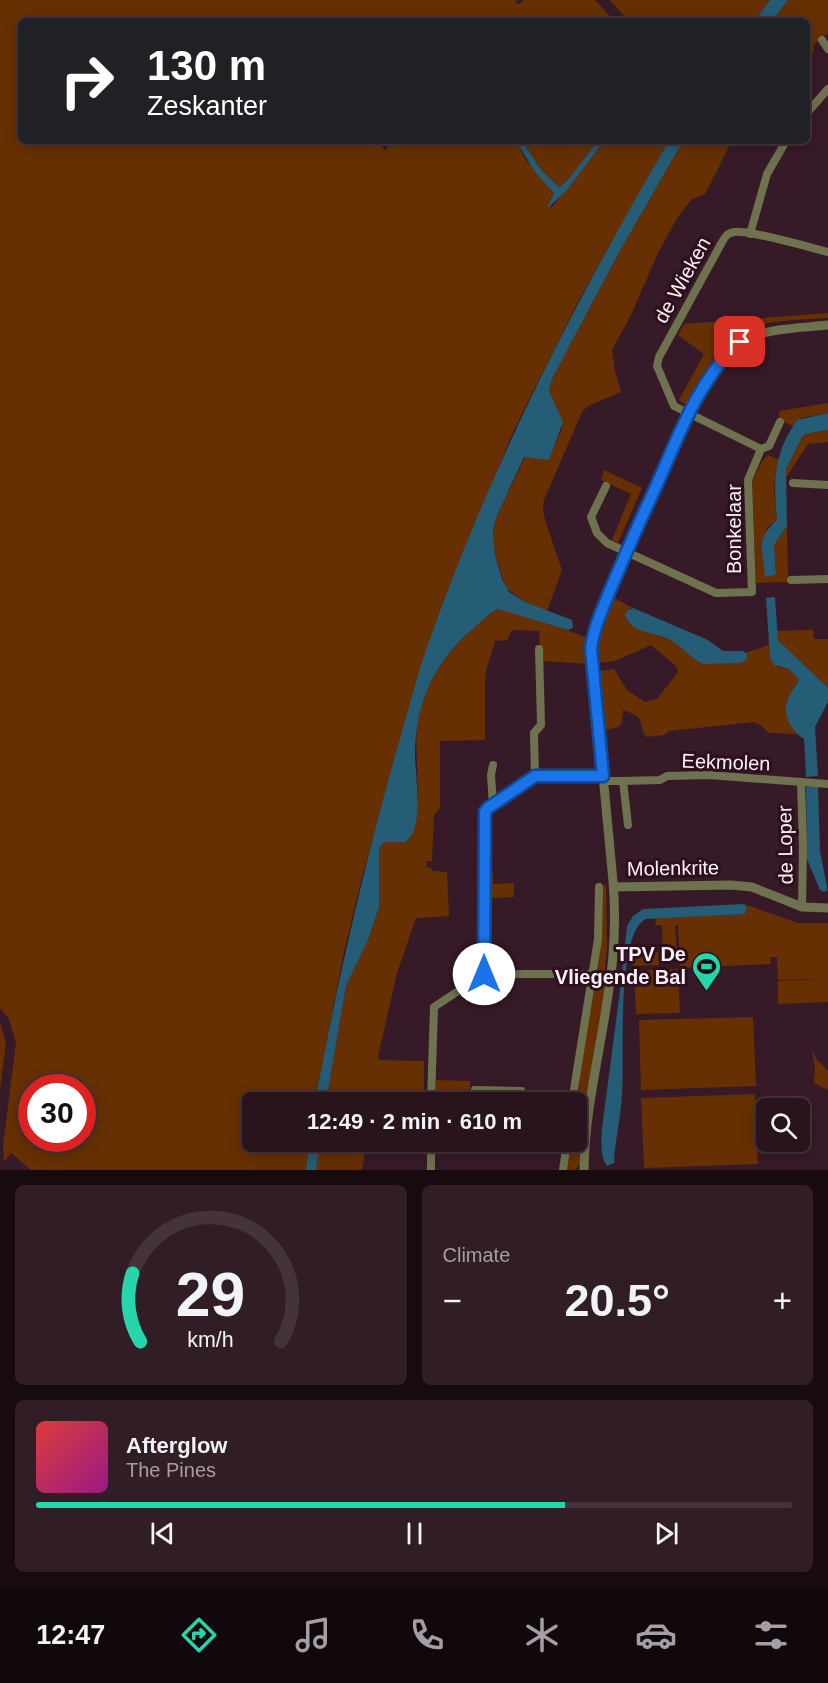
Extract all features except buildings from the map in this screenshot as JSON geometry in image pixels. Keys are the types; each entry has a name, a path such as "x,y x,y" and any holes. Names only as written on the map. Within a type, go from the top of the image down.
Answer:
{"street":[{"path":"822,40 828,49"},
{"path":"810,110 828,89"},
{"path":"783,144 767,174 750,234 828,252"},
{"name":"de Wieken","path":"689,414 674,406 657,366 659,357 725,236 738,231 750,234"},
{"name":"Molenkrite","path":"828,325 765,333 740,342 715,369 689,414 626,552 593,632 591,648 614,888 731,885 752,887 802,907 828,908"},
{"path":"689,414 761,449 769,446 780,422"},
{"name":"Bonkelaar","path":"626,552 716,593 752,592 748,480 761,449"},
{"path":"793,483 828,485"},
{"path":"606,486 591,517 597,533 606,542 626,552"},
{"path":"791,580 828,579"},
{"path":"484,974 485,812 535,776 534,733 541,725 539,648"},
{"path":"493,765 491,775 493,805"},
{"name":"Eekmolen","path":"535,776 623,781 660,780 667,776 710,775 828,784"},
{"path":"623,781 627,825"},
{"name":"de Loper","path":"801,782 802,907"},
{"path":"574,1092 594,974 598,939 599,887"},
{"path":"584,1170 587,1126 613,955 614,888"},
{"path":"431,1092 434,1007 484,974 610,976"},
{"path":"474,1089 522,1090"},
{"path":"431,1152 431,1170"},
{"path":"563,1170 566,1152"}],"shaded area":[{"path":"0,0 516,0 517,4 520,4 524,0 595,0 610,16 595,18 18,18 18,144 380,144 385,150 390,144 518,144 526,160 554,193 548,205 552,207 602,144 667,144 580,298 514,430 443,603 425,654 363,874 344,952 317,1092 242,1092 242,1152 308,1152 306,1170 31,1170 11,1153 4,1162 3,1145 16,1043 9,1019 0,1008"},
{"path":"610,0 770,0 756,18 626,18"},
{"path":"788,0 828,0 828,33 813,45 814,52 810,55 810,18 775,17"},
{"path":"524,144 596,144 566,182 559,187 542,171"},
{"path":"681,144 730,144 705,194 691,200 678,217 658,253 631,315 612,350 621,392 588,406 582,412 544,500 545,520 562,570 547,611 525,602 506,588 492,538 496,518 525,457 549,459 562,428 549,391 552,379 616,258"},
{"path":"828,313 828,318 772,322 742,332 714,360 689,407 679,400 704,354 678,335 684,324"},
{"path":"828,403 828,413 801,418 793,426 779,420 779,411"},
{"path":"828,430 828,442 808,444 785,479 786,469 802,437 805,434"},
{"path":"768,455 779,460 774,488 777,520 767,528 765,577 776,575 774,545 787,526 788,582 756,583 752,482 762,461"},
{"path":"604,470 642,488 618,543 612,540 631,494 601,480"},
{"path":"614,598 633,608 630,608 628,622 634,627 673,641 702,664 747,655 745,653 769,645 770,658 778,667 789,669 799,680 791,692 787,718 797,734 769,733 754,722 670,731 664,735 646,737 638,717 623,710 619,727 605,730 599,671 614,669 627,690 645,702 657,699 678,672 676,666 651,645 615,661 598,663 598,639"},
{"path":"498,609 544,621 587,638 589,664 541,661 539,631 512,630 507,640 495,641 485,680 485,740 440,741 440,808 434,815 432,861 427,861 426,867 431,868 432,871 447,872 449,916 416,918 397,973 378,1057 380,1060 424,1061 424,1092 328,1092 346,986 368,940 379,907 379,848 385,842 406,842 412,835 415,823 418,791 416,742 423,701 435,674 452,650"},
{"path":"813,630 814,639 828,639 828,688 778,640 777,631"},
{"path":"486,874 493,874 493,884 514,883 514,897 492,898 492,909 487,909"},
{"path":"606,885 607,948 605,970 601,972 598,971 601,939 600,886"},
{"path":"744,904 798,923 828,923 828,1002 778,1004 778,981 824,979 778,980 777,957 770,957 771,964 680,968 678,925 675,925 677,951 663,952 662,925 655,925 656,918 745,914 747,907"},
{"path":"658,952 659,965 633,966 632,953"},
{"path":"678,969 680,1013 636,1014 634,971"},
{"path":"600,979 604,982 605,989 587,1096 587,1092 579,1092 596,981"},
{"path":"753,1017 756,1086 641,1090 639,1020"},
{"path":"0,1023 6,1043 0,1090"},
{"path":"812,1050 817,1060 828,1071 828,1090 814,1083 815,1067"},
{"path":"436,1080 470,1081 470,1092 435,1092"},
{"path":"755,1094 758,1164 644,1168 641,1098"},
{"path":"319,1152 365,1152 362,1170 316,1170"},
{"path":"569,1152 581,1152 580,1164 575,1170 567,1169"}],"water":[{"path":"770,0 788,0 775,18 756,18"},
{"path":"518,144 524,144 542,171 559,187 566,182 596,144 602,144 566,191 549,207 554,193 535,172"},
{"path":"667,144 681,144 616,258 552,379 549,391 563,422 549,460 524,457 496,518 493,531 495,555 502,579 509,592 525,602 572,620 573,628 568,630 498,609 453,648 437,670 425,695 417,730 415,754 418,801 415,826 411,836 405,842 385,842 379,848 379,907 368,940 346,986 328,1092 317,1092 362,881 426,650 450,584 505,454 599,264"},
{"path":"828,413 828,430 805,434 786,469 787,526 774,545 776,575 765,577 763,539 777,520 775,493 777,468 784,444 797,420"},
{"path":"775,597 778,640 828,688 828,702 815,727 818,776 806,777 804,739 788,721 787,703 799,680 789,669 774,665 770,658 766,598"},
{"path":"633,608 708,640 723,651 743,651 747,654 747,659 741,663 703,664 671,640 642,631 632,625 625,615"},
{"path":"818,786 820,851 827,887 827,891 824,892 820,890 807,859 806,787"},
{"path":"744,904 747,907 745,914 646,919 636,929 626,972 623,1078 614,1163 607,1166 602,1153 602,1128 627,926 633,916 643,909"},
{"path":"308,1152 319,1152 316,1170 306,1170"}],"place":[{"name":"TPV De Vliegende Bal","path":"707,992"}],"route":[{"path":"484,974 485,812 535,776 603,776 591,648 593,632 626,552 689,414 715,369 740,342"}]}
